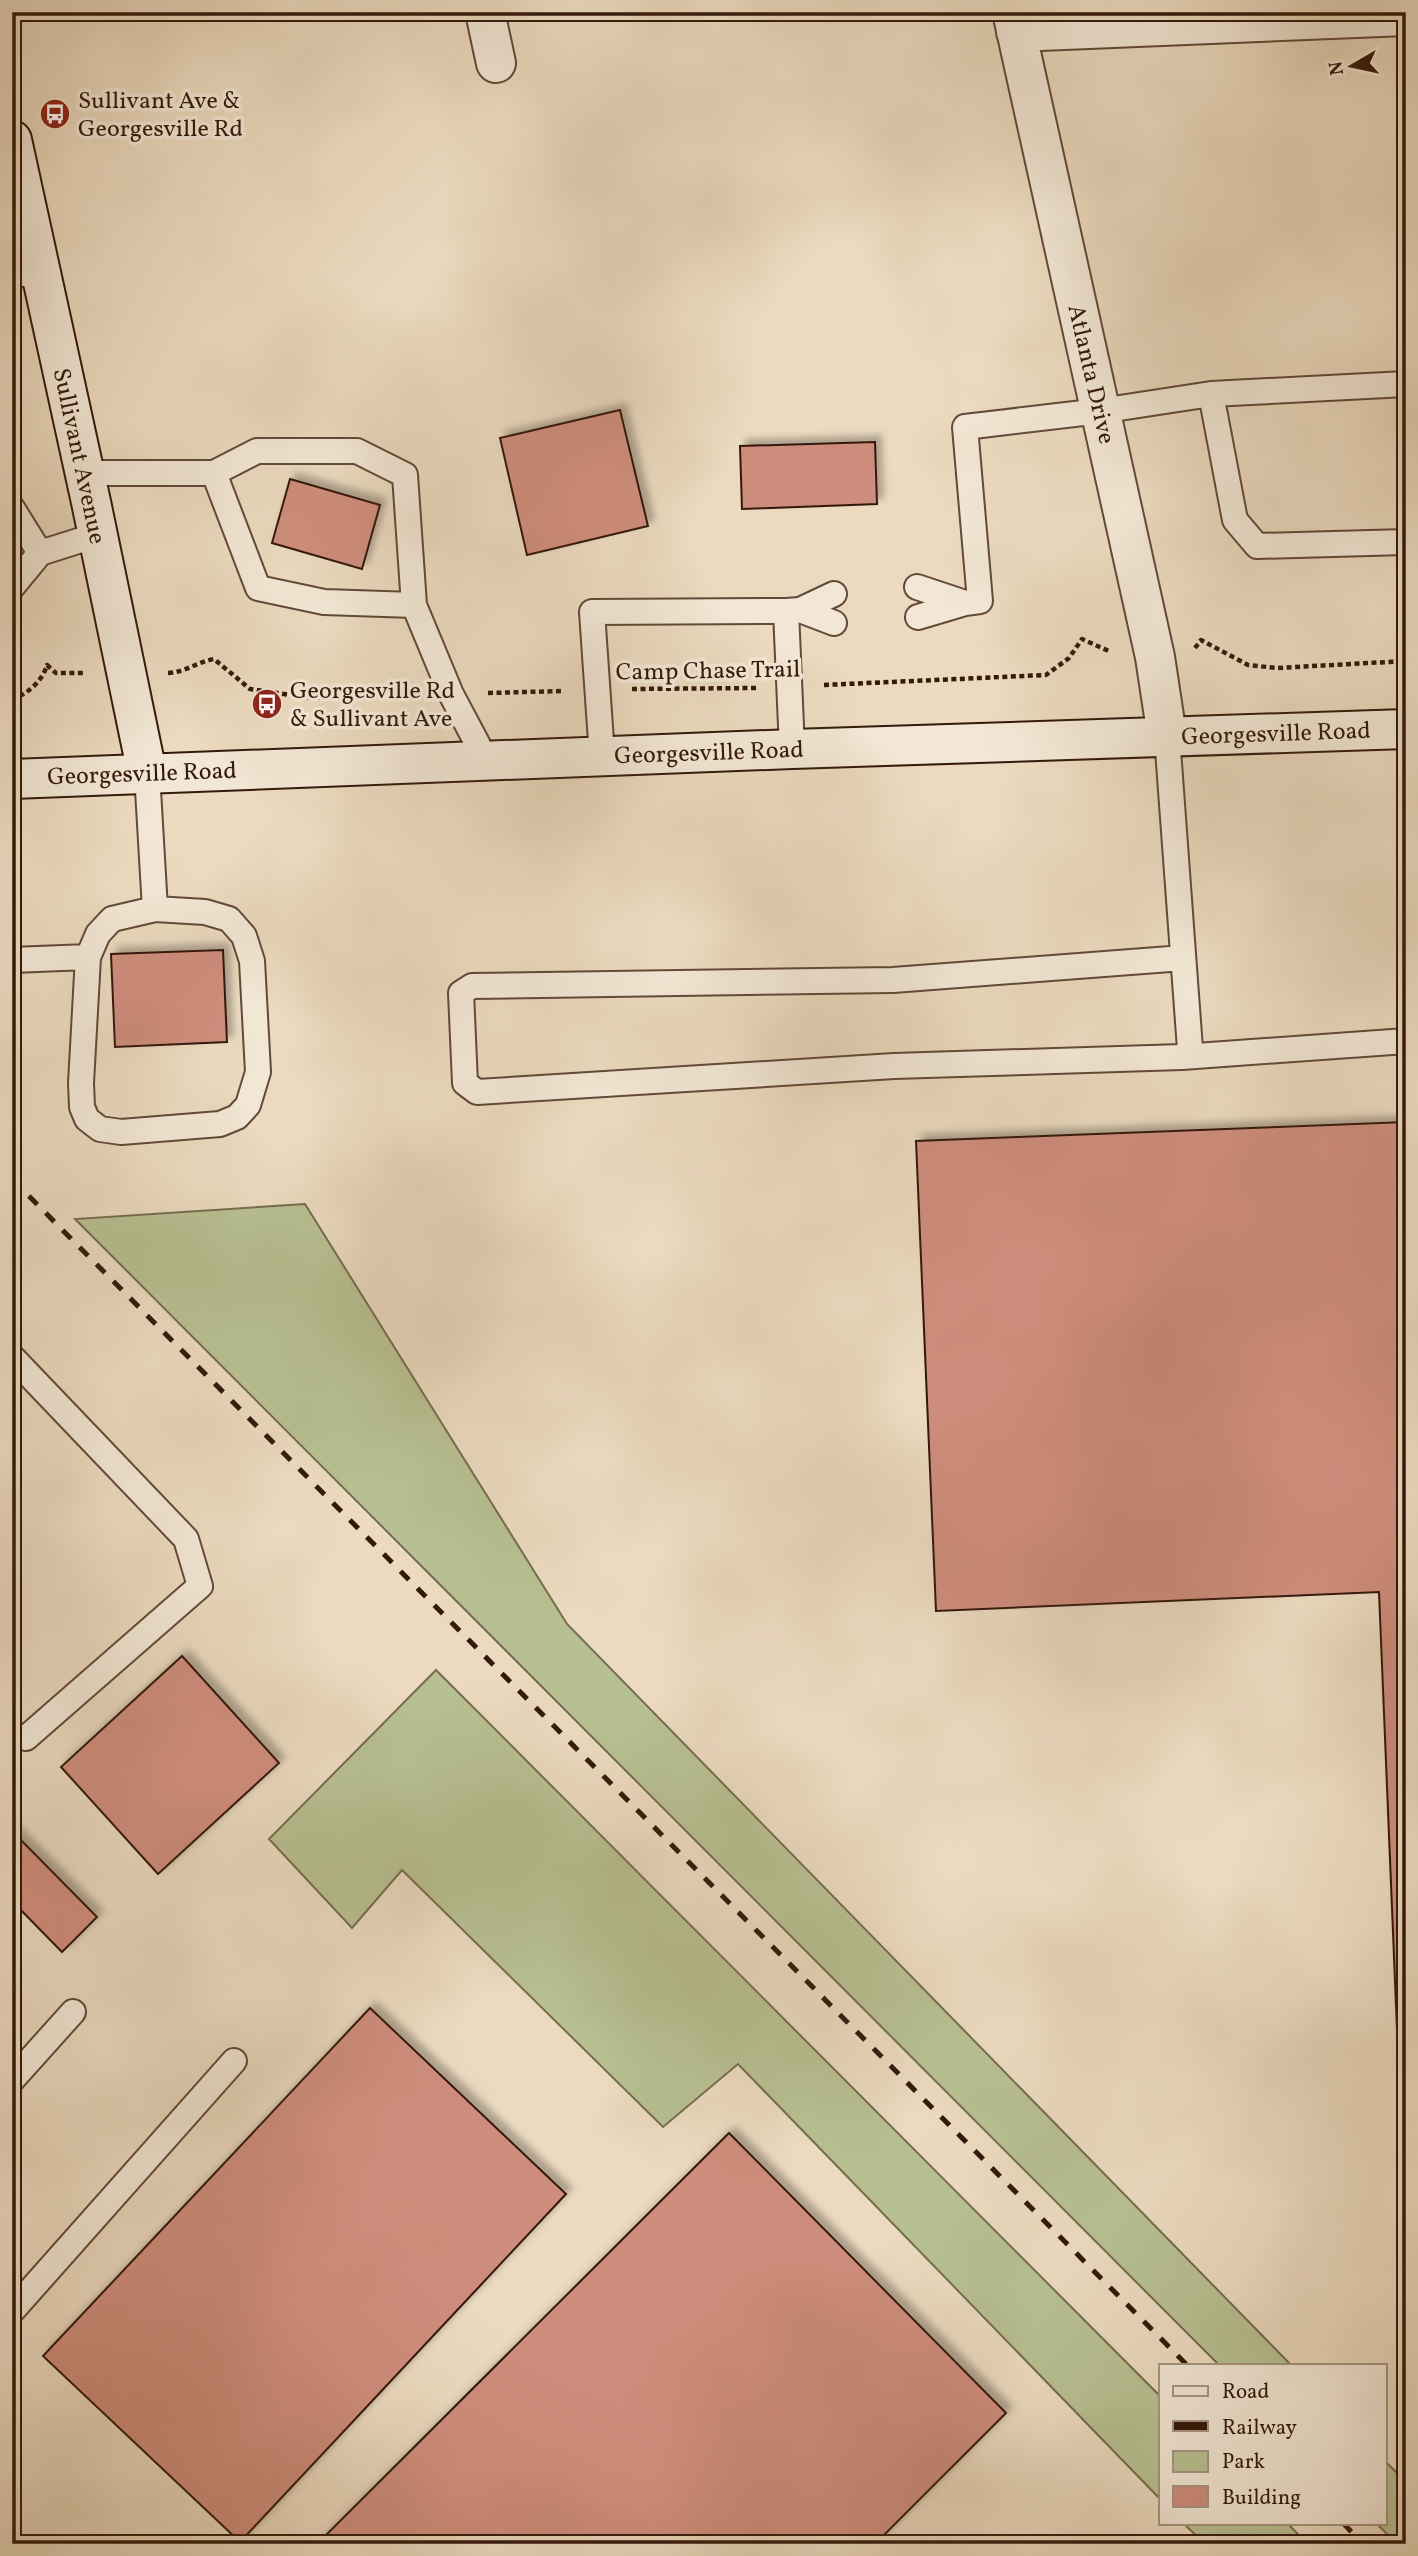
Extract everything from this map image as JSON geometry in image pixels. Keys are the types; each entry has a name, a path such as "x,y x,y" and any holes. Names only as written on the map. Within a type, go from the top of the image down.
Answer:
{"main road":[{"path":"485,12 496,63"},
{"path":"1014,22 1406,16"},
{"name":"Atlanta Drive","path":"1014,22 1155,657 1167,736"},
{"name":"Sullivant Avenue","path":"12,140 27,274 84,473 147,773"},
{"name":"Georgesville Road","path":"12,779 1406,729"}],"lane":[{"path":"918,617 980,601 965,427 1211,394 1406,384"},
{"path":"1211,394 1235,520 1257,546 1406,542"},
{"path":"84,473 214,473 257,451 357,451 405,475 414,606 451,694 486,760"},
{"path":"214,473 258,587 324,602 414,606"},
{"path":"12,508 40,553"},
{"path":"12,587 40,553 97,536"},
{"path":"917,587 965,603"},
{"path":"793,610 834,594"},
{"path":"792,749 789,687 793,610"},
{"path":"602,756 592,612 793,610 834,623"},
{"path":"1167,736 1190,1049 1182,1057"},
{"path":"147,773 155,909"},
{"path":"155,909 205,912 229,919 244,936 253,961 258,1072 248,1105 237,1117 220,1124 121,1132 100,1129 87,1119 82,1107 88,957 99,934 112,919 155,909"},
{"path":"12,960 88,957"},
{"path":"1184,958 892,980 472,986 461,993 465,1083 477,1092 894,1066 1182,1057 1406,1041"},
{"path":"12,1357 187,1539 200,1586 26,1738 12,1735"},
{"path":"12,2080 73,2012"},
{"path":"12,2311 234,2061"}],"path":[{"name":"Camp Chase Trail","path":"12,701 36,684 47,665 57,674 183,673 200,661 214,659 250,689 311,698 789,687 1046,675 1069,658 1083,639 1115,654 1185,659 1200,640 1248,665 1277,668 1406,661"}],"green space":[{"path":"305,1204 567,1624 1290,2364 1218,2364 75,1219"},
{"path":"436,1670 1159,2395 1159,2498 738,2064 663,2127 402,1870 352,1928 269,1839"},
{"path":"1386,2462 1406,2482 1406,2544 1397,2544 1377,2524 1386,2524"},
{"path":"1184,2524 1288,2524 1308,2544 1205,2544"}],"building":[{"path":"620,410 648,526 527,555 500,438"},
{"path":"875,442 877,504 742,509 740,446"},
{"path":"290,479 380,505 362,569 272,543"},
{"path":"223,950 227,1042 115,1047 111,954"},
{"path":"1406,1122 1406,2054 1398,2054 1379,1592 936,1611 916,1141"},
{"path":"182,1656 279,1763 158,1874 61,1767"},
{"path":"12,1831 97,1917 62,1952 12,1901"},
{"path":"370,2008 566,2194 240,2542 43,2356"},
{"path":"729,2133 1006,2413 875,2544 317,2544"}],"railway":[{"path":"12,1179 1186,2364"},
{"path":"1344,2524 1363,2544"}],"place":[{"name":"Sullivant Ave & Georgesville Rd","path":"55,114"},
{"name":"Georgesville Rd & Sullivant Ave","path":"267,704"}]}
